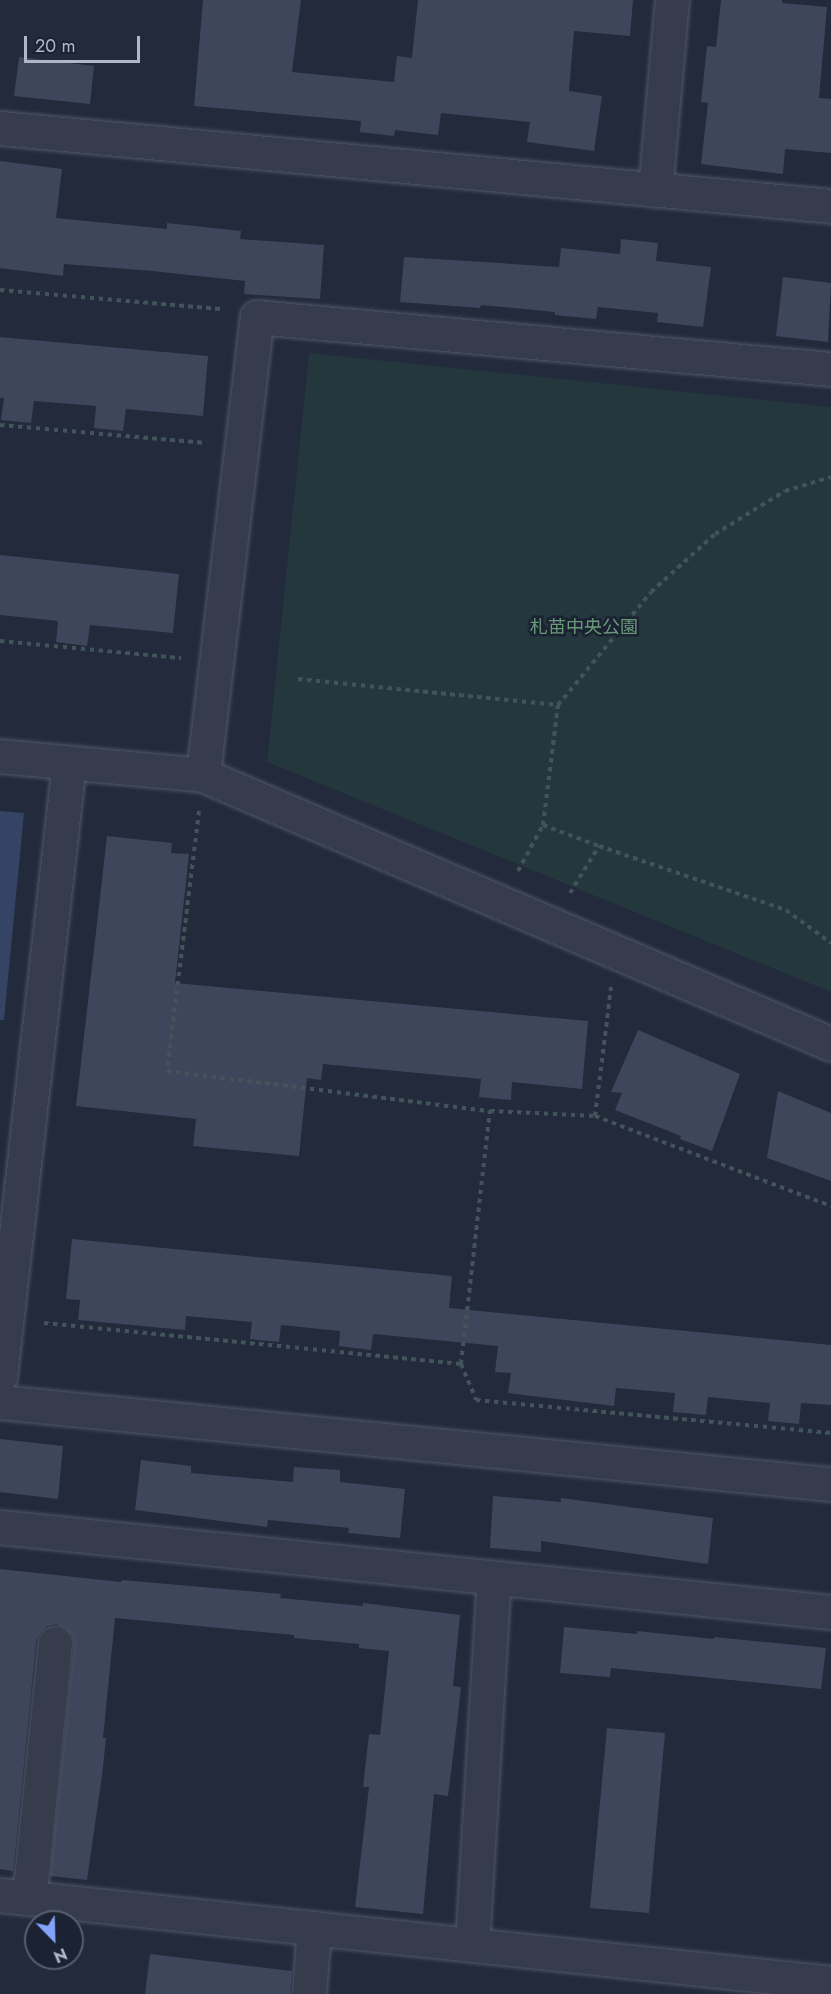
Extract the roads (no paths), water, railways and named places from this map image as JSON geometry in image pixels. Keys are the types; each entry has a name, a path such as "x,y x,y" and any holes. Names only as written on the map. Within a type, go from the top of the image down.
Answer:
{"street":[{"path":"655,190 672,0"},
{"path":"0,128 831,206"},
{"path":"201,789 257,317 831,369"},
{"path":"0,756 69,764 201,789 831,1044"},
{"path":"0,1376 69,764"},
{"path":"0,1402 831,1484"},
{"path":"0,1527 831,1612"},
{"path":"472,1945 494,1579"},
{"path":"13,1896 31,1880 55,1643"},
{"path":"13,1896 831,1983"},
{"path":"309,1994 315,1928"}],"water":[{"path":"0,811 24,813 4,1020 0,1020"}],"park label":[{"name":"札苗中央公園","path":"584,627"}]}
